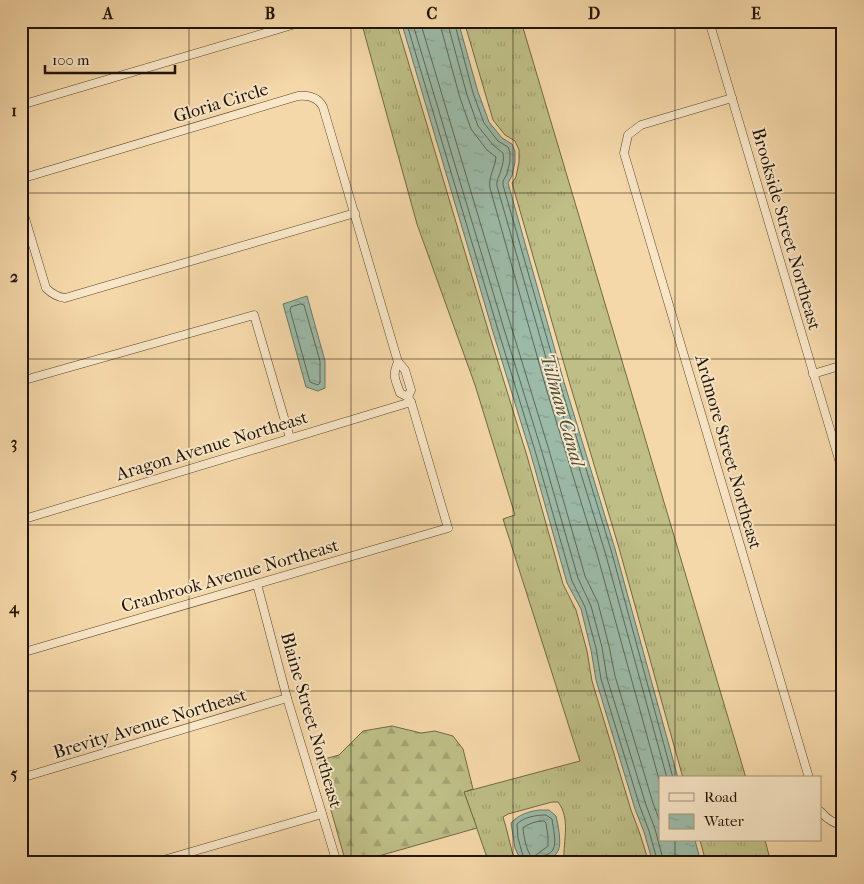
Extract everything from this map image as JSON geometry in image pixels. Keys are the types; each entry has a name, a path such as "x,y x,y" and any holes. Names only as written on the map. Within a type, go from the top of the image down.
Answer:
{"street":[{"path":"21,105 292,25 297,21"},
{"name":"Brookside Street Northeast","path":"709,21 843,473"},
{"path":"839,21 843,35"},
{"name":"Gloria Circle","path":"21,183 26,177 298,96 314,97 320,101 323,107 398,362 405,370 411,390 410,399 400,393 394,376 398,362"},
{"name":"Ardmore Street Northeast","path":"732,98 641,125 628,135 624,153 807,776"},
{"path":"21,205 46,288 51,294 65,298 355,213"},
{"path":"21,381 254,315 290,438"},
{"path":"814,374 843,365"},
{"name":"Aragon Avenue Northeast","path":"21,520 290,438 410,399"},
{"name":"Cranbrook Avenue Northeast","path":"21,654 448,528 410,399"},
{"name":"Blaine Street Northeast","path":"257,584 287,698 337,863"},
{"name":"Brevity Avenue Northeast","path":"21,778 287,698"},
{"path":"822,813 827,819 843,824"},
{"path":"153,863 322,814"}],"green space":[{"path":"361,21 396,21 527,456 563,584 576,610 587,651 592,681 649,863 551,863 564,859 566,830 562,809 558,802 552,802 503,817 516,863 489,863 464,792 580,761 503,519 515,515 475,385 417,224"},
{"path":"464,21 521,21 745,776 682,776 619,548 512,183 516,177 519,150 515,141 505,135 493,120"},
{"path":"392,726 421,733 435,731 453,736 463,749 473,789 464,792 477,828 354,863 346,863 317,761 339,755 363,731"},
{"path":"701,842 766,842 771,863 706,863"}],"water":[{"name":"Tillman Canal","path":"401,21 458,21 478,92 489,122 502,138 512,144 515,151 512,176 508,183 564,382 615,549 677,776 659,776 659,842 696,842 701,863 653,863 596,680 581,609 567,583 531,455"},
{"path":"307,296 325,361 325,388 318,391 306,387 283,304"},
{"path":"549,810 556,816 559,848 554,856 546,861 522,863 515,848 511,823 524,814"}]}
